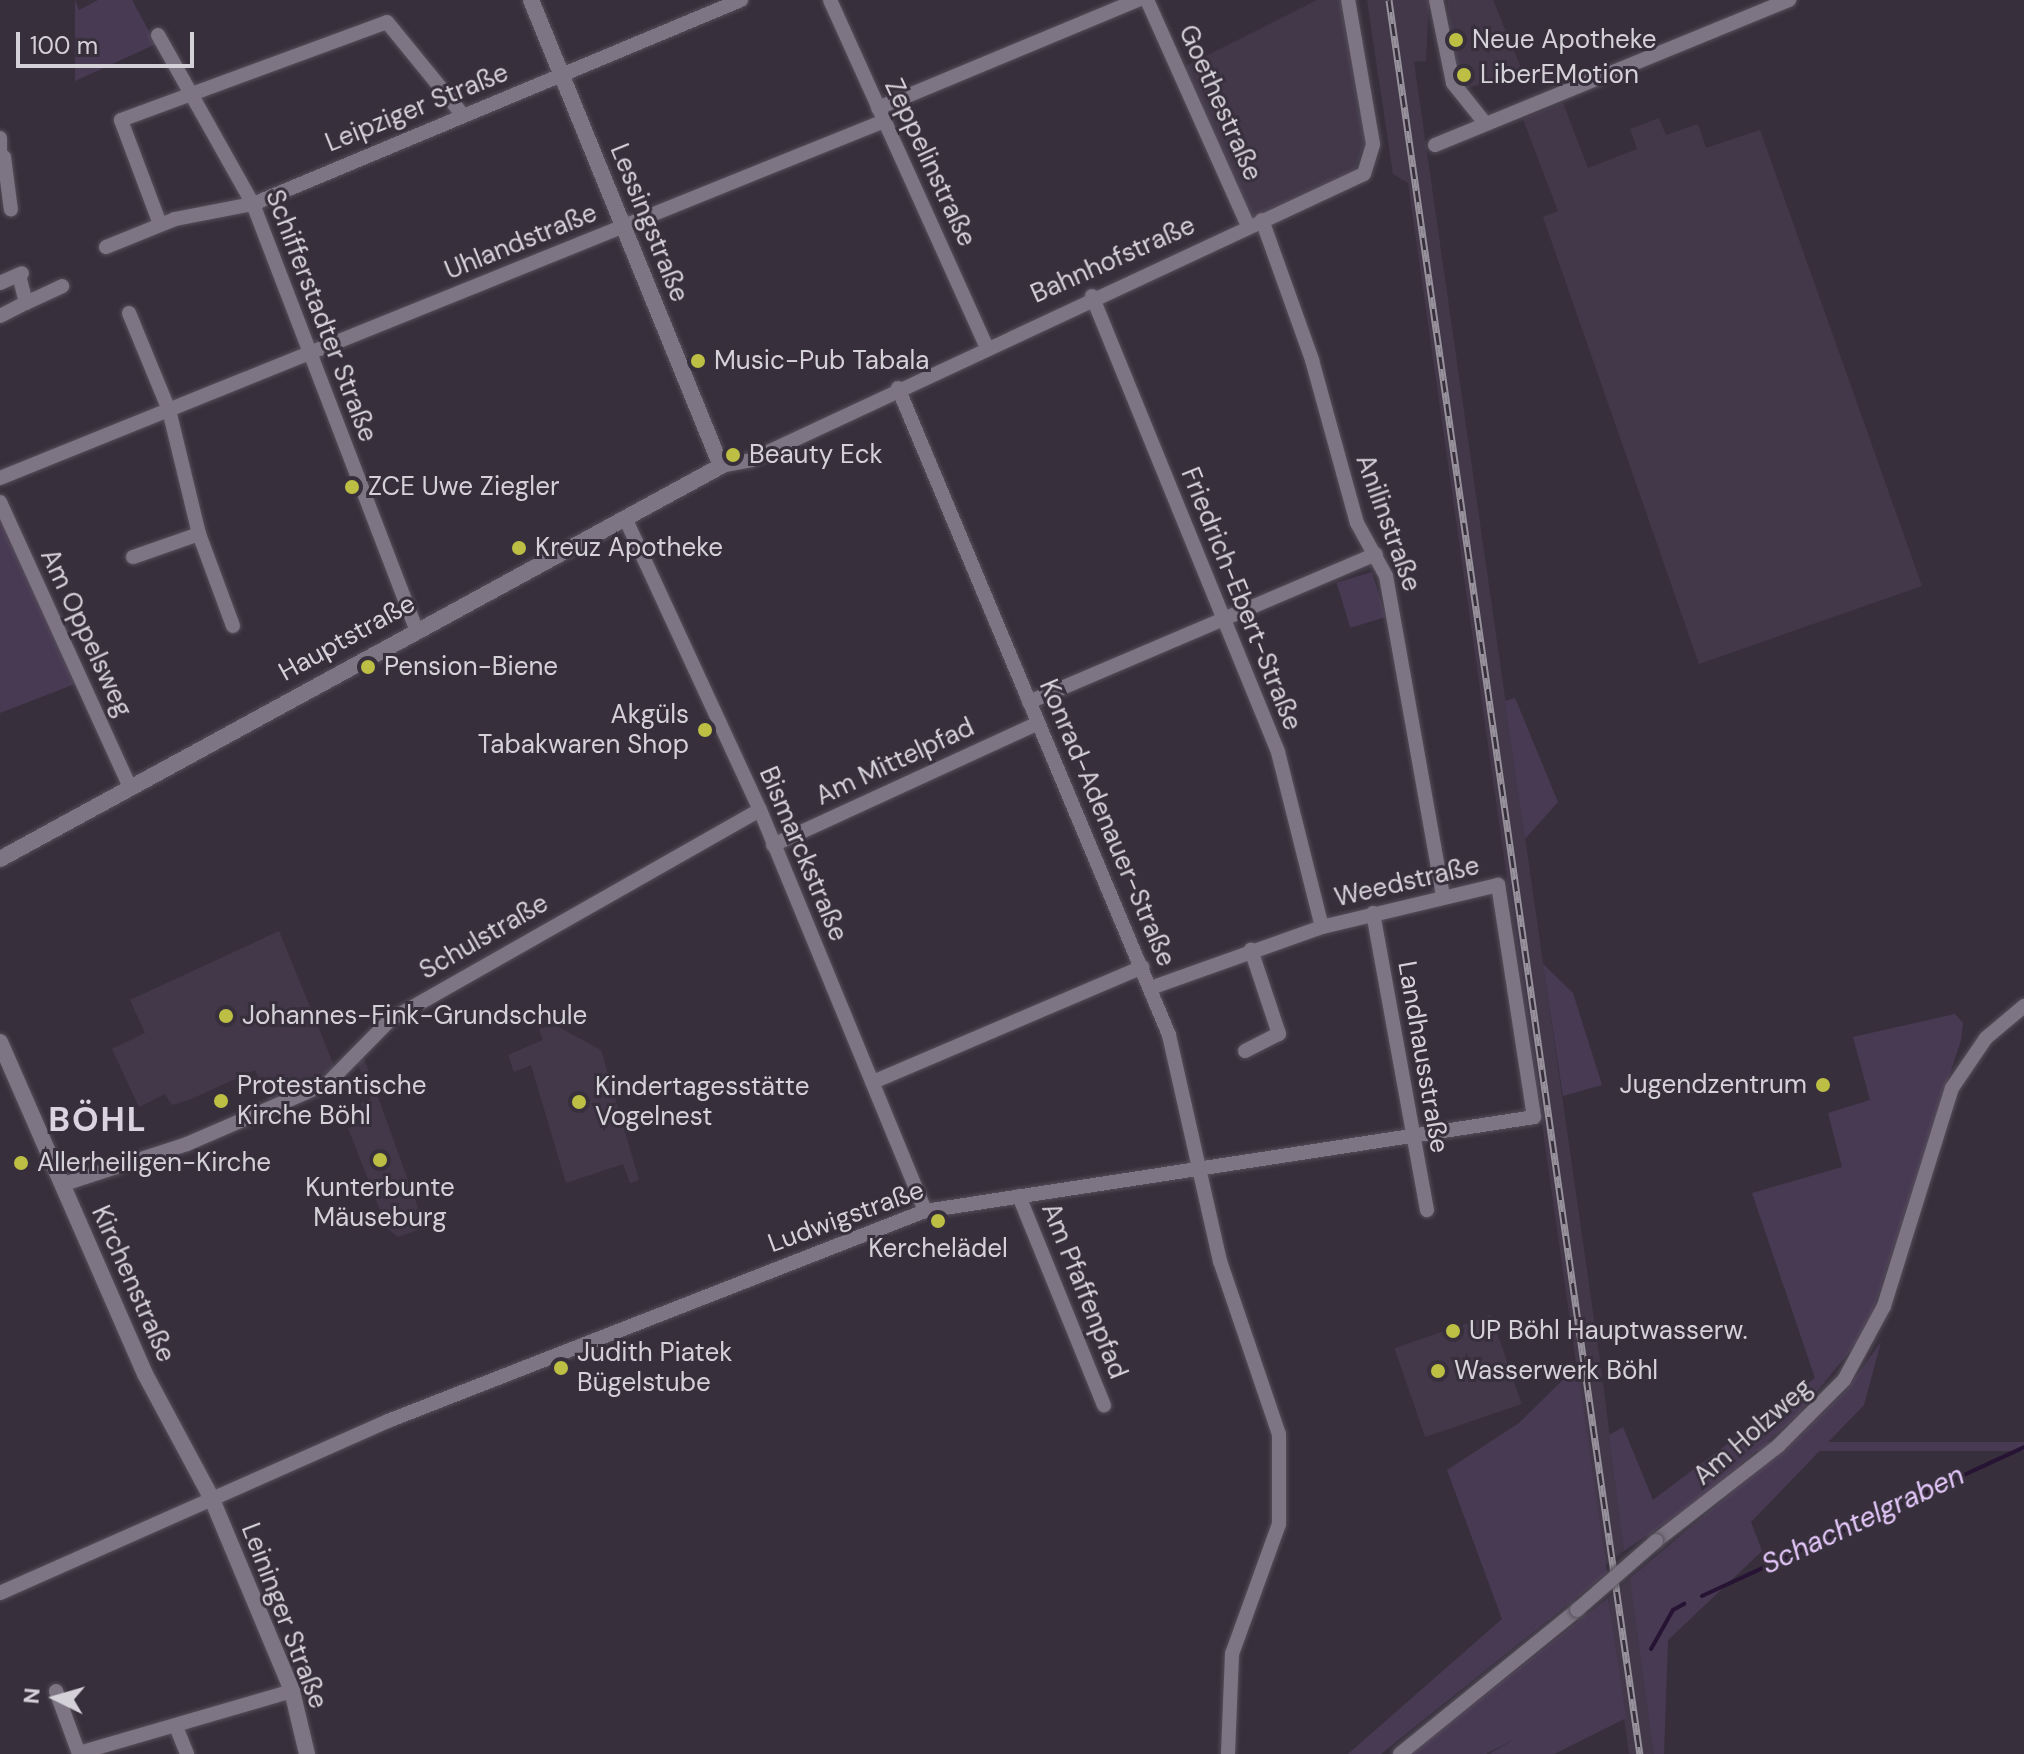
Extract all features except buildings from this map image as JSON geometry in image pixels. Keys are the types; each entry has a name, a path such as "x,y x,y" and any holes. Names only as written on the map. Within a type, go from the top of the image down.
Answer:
{"street":[{"name":"Lessingstraße","path":"531,0 721,466"},
{"name":"Leipziger Straße","path":"106,247 160,224 253,204 462,114 562,76 719,4 741,0"},
{"name":"Zeppelinstraße","path":"830,0 986,345"},
{"name":"Uhlandstraße","path":"0,478 625,227 1138,0"},
{"name":"Goethestraße","path":"1147,0 1255,223"},
{"name":"Bahnhofstraße","path":"721,466 751,460 986,345 1255,223 1370,167 1348,0"},
{"path":"1436,0 1453,83 1485,123"},
{"path":"1435,145 1770,3 1789,0"},
{"path":"160,224 121,120 194,98 387,22 462,114"},
{"name":"Schifferstadter Straße","path":"158,35 253,204 415,627"},
{"path":"0,138 11,210"},
{"name":"Anilinstraße","path":"1255,223 1357,523 1376,554 1407,667 1443,897"},
{"path":"0,283 20,274 26,303"},
{"path":"1,314 62,286"},
{"name":"Friedrich-Ebert-Straße","path":"1092,296 1278,752 1322,927"},
{"path":"129,313 169,410 199,534 233,626"},
{"name":"Konrad-Adenauer-Straße","path":"898,388 1151,988 1184,1083 1230,1291 1272,1409 1285,1476 1274,1544 1230,1666 1228,1754"},
{"name":"Hauptstraße","path":"0,859 415,627 626,520 721,466"},
{"name":"Am Oppelsweg","path":"0,502 129,785"},
{"name":"Bismarckstraße","path":"626,520 760,810 925,1211"},
{"path":"133,557 199,534"},
{"path":"1029,702 1225,622 1376,554"},
{"name":"Am Mittelpfad","path":"773,845 1038,723"},
{"name":"Schulstraße","path":"64,1184 187,1144 328,1083 390,1020 760,810"},
{"name":"Weedstraße","path":"1151,988 1322,927 1498,885 1534,1117"},
{"name":"Landhausstraße","path":"1373,913 1427,1210"},
{"path":"1245,1051 1279,1034 1251,950"},
{"path":"873,1082 1142,967"},
{"name":"Am Holzweg","path":"1400,1754 1577,1610 1656,1541 1778,1446 1844,1380 1884,1306 1952,1088 1986,1038 2024,1006"},
{"name":"Kirchenstraße","path":"0,1042 145,1374 211,1497"},
{"name":"Ludwigstraße","path":"0,1593 211,1497 925,1211 1534,1117"},
{"name":"Am Pfaffenpfad","path":"1019,1196 1104,1405"},
{"name":"Leininger Straße","path":"211,1497 292,1691 307,1754"},
{"path":"56,1691 79,1753 177,1729 292,1691"},
{"path":"177,1729 187,1754"}],"shaded area":[{"path":"75,0 79,10 98,0 132,0 156,44 75,81"},
{"path":"1317,0 1341,0 1368,135 1352,176 1250,219 1184,67"},
{"path":"1367,0 1429,0 1426,61 1414,62 1602,1375 1624,1551 1605,1566 1408,183 1393,174"},
{"path":"1447,0 1493,0 1522,70 1460,91"},
{"path":"1563,103 1588,168 1637,149 1630,129 1659,118 1666,135 1698,124 1706,148 1760,130 1922,586 1699,664 1543,217 1558,211 1523,119"},
{"path":"0,514 75,684 0,713"},
{"path":"1372,572 1386,617 1350,628 1337,583"},
{"path":"1515,698 1558,802 1525,839 1505,701"},
{"name":"Johannes-Fink-Grundschule","path":"279,931 335,1068 270,1102 255,1070 189,1100 172,1105 165,1094 139,1107 112,1049 145,1033 130,1000"},
{"path":"1543,964 1573,993 1602,1085 1563,1096"},
{"path":"1955,1014 1963,1023 1961,1040 1867,1330 1798,1415 1697,1502 1624,1551 1609,1435 1623,1427 1653,1500 1815,1378 1752,1193 1842,1167 1828,1113 1870,1100 1853,1037"},
{"name":"Kindertagesstätte Vogelnest","path":"555,1025 601,1050 639,1180 630,1183 623,1164 566,1183 531,1065 514,1072 508,1055 543,1040 539,1029"},
{"name":"Kunterbunte Mäuseburg","path":"363,1056 425,1227 398,1237 387,1228 348,1128 367,1121 361,1103 370,1100 369,1088 357,1063"},
{"path":"1491,1315 1522,1404 1425,1437 1395,1348"},
{"path":"1881,1342 1864,1405 1751,1522 1762,1551 1668,1640 1664,1754 1654,1754 1630,1578 1798,1437 1846,1390"},
{"path":"1577,1366 1607,1573 1381,1754 1348,1754 1502,1619 1447,1470 1519,1423"},
{"path":"1733,1442 2024,1442 2024,1451 1733,1451"},
{"path":"1630,1578 1645,1666 1654,1754 1629,1754 1608,1598"},
{"path":"1608,1598 1626,1718 1554,1754 1489,1754 1518,1737 1486,1754 1410,1754"}],"waterway":[{"name":"Schachtelgraben","path":"1702,1596 2024,1447"},
{"name":"Schachtelgraben","path":"1651,1649 1673,1610 1684,1604"}],"railway":[{"path":"1389,0 1640,1754"}],"place":[{"name":"Neue Apotheke","path":"1456,40"},
{"name":"LiberEMotion","path":"1464,75"},
{"name":"Music-Pub Tabala","path":"698,361"},
{"name":"Beauty Eck","path":"733,455"},
{"name":"ZCE Uwe Ziegler","path":"352,487"},
{"name":"Kreuz Apotheke","path":"519,548"},
{"name":"Pension-Biene","path":"368,667"},
{"name":"Akgüls Tabakwaren Shop","path":"705,730"},
{"name":"Johannes-Fink-Grundschule","path":"226,1016"},
{"name":"Jugendzentrum","path":"1823,1085"},
{"name":"Protestantische Kirche Böhl","path":"221,1101"},
{"name":"Kindertagesstätte Vogelnest","path":"579,1102"},
{"name":"Kunterbunte Mäuseburg","path":"380,1160"},
{"name":"Allerheiligen-Kirche","path":"21,1163"},
{"name":"Kerchelädel","path":"938,1221"},
{"name":"UP Böhl Hauptwasserw.","path":"1453,1331"},
{"name":"Judith Piatek Bügelstube","path":"561,1368"},
{"name":"Wasserwerk Böhl","path":"1438,1371"}],"district":[{"name":"BÖHL","path":"98,1120"}]}
